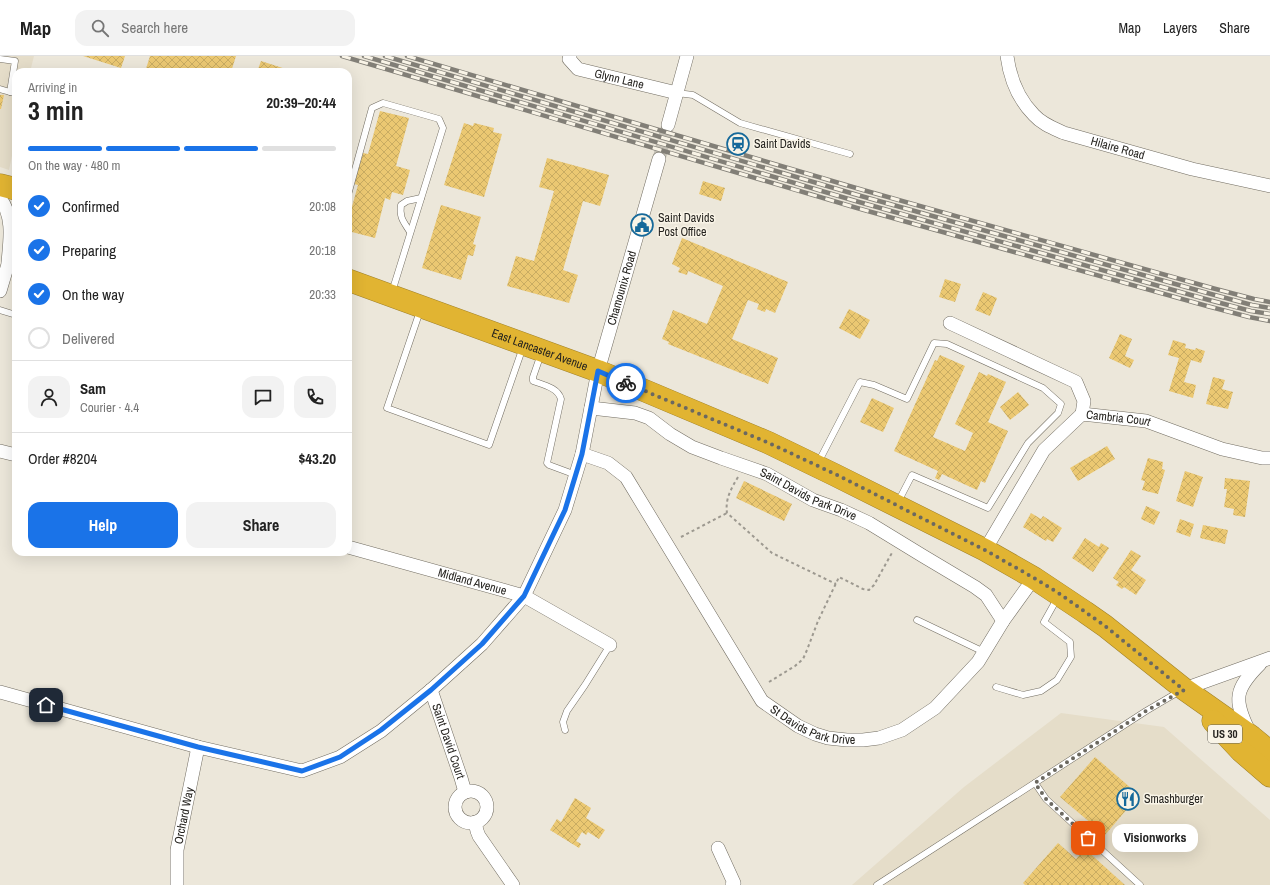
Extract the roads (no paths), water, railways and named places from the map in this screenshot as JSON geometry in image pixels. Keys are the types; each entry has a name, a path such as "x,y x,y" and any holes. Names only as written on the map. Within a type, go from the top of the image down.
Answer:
{"highway":[{"path":"0,186 12,188"},
{"name":"East Lancaster Avenue","path":"352,281 598,371 769,443 985,550 1060,594 1105,626 1184,690 1252,737 1270,752"},
{"name":"East Lancaster Avenue","path":"1184,690 1241,751 1270,776"}],"street":[{"name":"Glynn Lane","path":"570,56 569,59 578,69 677,93"},
{"path":"668,125 687,56"},
{"name":"Hilaire Road","path":"1007,56 1009,70 1015,87 1024,103 1034,116 1047,125 1064,133 1192,169 1270,186"},
{"name":"Chamounix Road","path":"0,692 198,747 302,771 340,757 381,730 431,690 482,644 524,596 565,510 582,454 598,371 659,159"},
{"path":"0,198 5,205 11,229 8,262"},
{"path":"1,283 12,251"},
{"path":"950,323 1076,382 1084,401 1082,414"},
{"name":"Saint Davids Park Drive","path":"591,408 634,413 649,418 670,434 692,447 767,474 812,500 841,510 869,523 976,587 986,596 1004,621"},
{"name":"Cambria Court","path":"985,550 1044,450 1082,414 1146,421 1222,449 1262,458 1270,458"},
{"path":"0,450 12,454"},
{"name":"St Davids Park Drive","path":"582,454 608,463 626,477 762,701 798,726 828,738 847,740 879,738 902,730 936,708 978,662 1034,578"},
{"name":"Midland Avenue","path":"352,548 524,596 610,645"},
{"path":"1184,690 1266,660"},
{"path":"1252,737 1242,716 1239,693 1247,677 1266,660"},
{"name":"Saint David Court","path":"431,690 465,792"},
{"name":"Orchard Way","path":"177,885 177,850 198,747"},
{"name":"Saint David Court","path":"465,792 475,792 486,801 485,815 475,822 470,823 464,821 458,817 455,810 458,797 465,792"},
{"path":"475,822 479,836 513,885"},
{"path":"718,848 734,883 732,885"}],"lane":[{"path":"0,59 15,62 15,68"},
{"path":"0,89 12,92"},
{"path":"677,93 693,95 740,123 850,154"},
{"path":"352,180 372,108 383,104 439,119 443,128 391,296"},
{"path":"410,232 400,213 401,205 421,198"},
{"path":"421,307 387,408 446,430 489,445 533,348"},
{"path":"0,310 12,314"},
{"path":"816,466 860,382 874,385 907,399 934,343 947,344 1043,388 1061,404 1058,413 1028,443 988,508 912,475 896,505"},
{"path":"533,348 533,381 557,391 560,394 561,399 547,463 576,475"},
{"path":"996,687 1023,695 1041,691 1057,680 1071,657 1070,642 1044,622 1060,594"},
{"path":"917,620 984,652"},
{"path":"565,730 562,722 567,711 610,645"},
{"path":"877,885 1146,711 1184,690"},
{"path":"1035,783 1046,799 1140,885"}],"tunnel":[{"path":"659,159 668,125"}],"railway":[{"path":"342,56 857,208 1207,306 1270,321"},
{"path":"364,56 859,202 1209,300 1251,311 1270,314"},
{"path":"385,56 861,196 1211,294 1252,305 1270,308"},
{"path":"407,56 863,190 1212,288 1270,302"}],"place":[{"name":"Saint Davids","path":"738,144"},
{"name":"Saint Davids Post Office","path":"642,225"},
{"name":"Smashburger","path":"1128,799"},
{"name":"Visionworks","path":"1088,838"}]}
